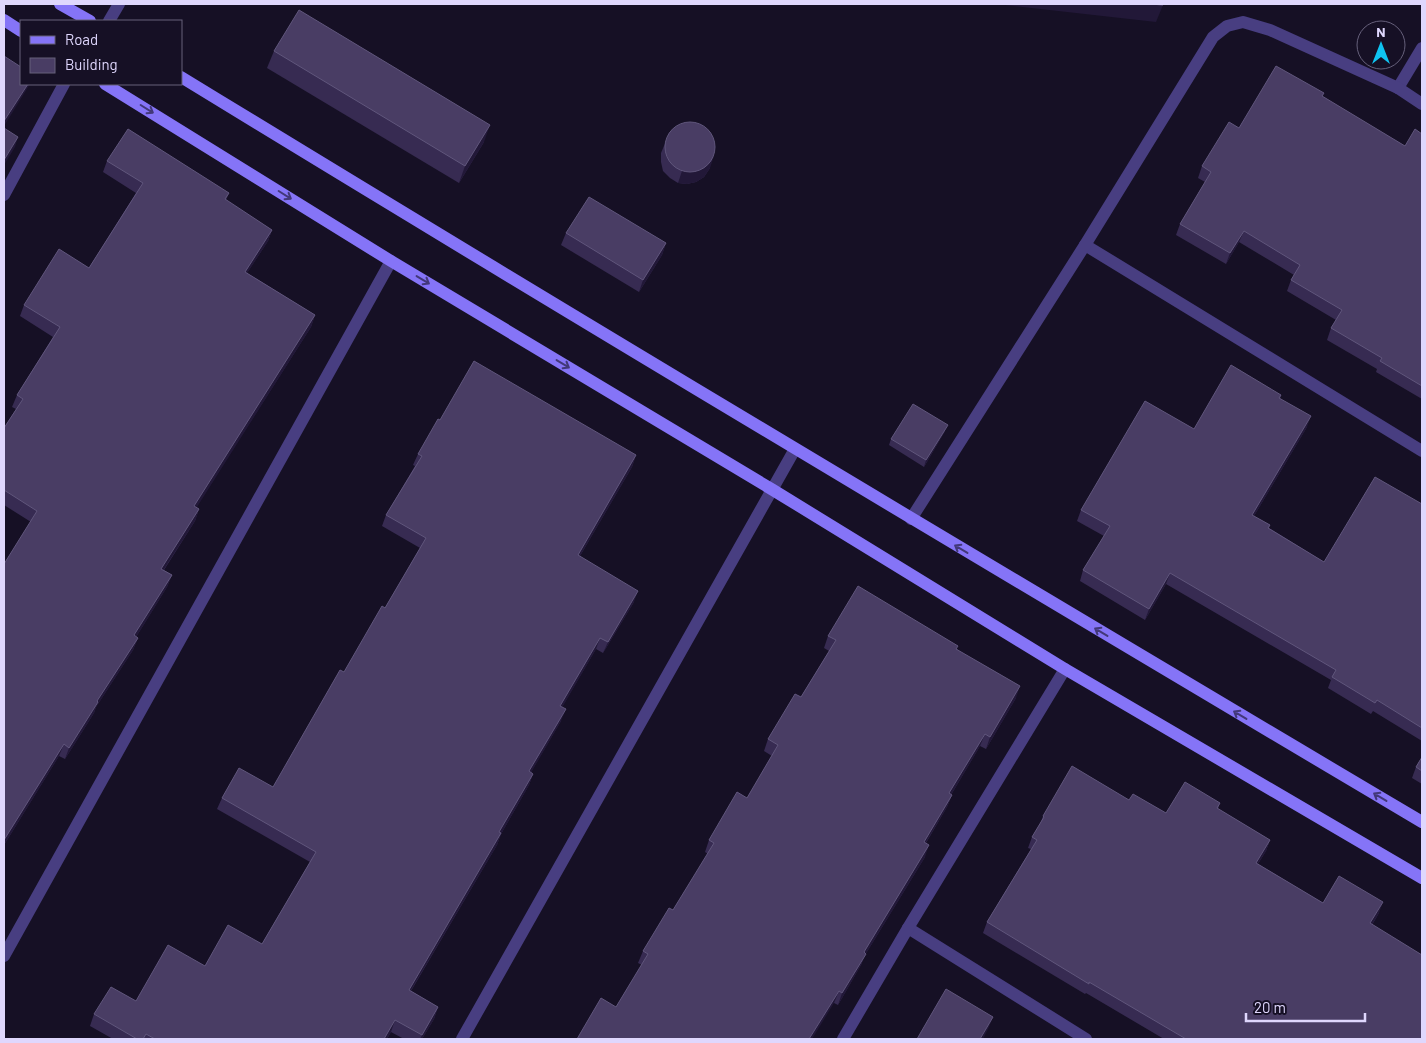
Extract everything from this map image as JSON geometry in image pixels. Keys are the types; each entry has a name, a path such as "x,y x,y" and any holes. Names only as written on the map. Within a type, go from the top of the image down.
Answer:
{"street":[{"path":"60,4 88,20"},
{"path":"110,20 119,4"},
{"path":"4,20 20,30"},
{"path":"910,519 1085,245 1213,37 1227,26 1243,22 1270,30 1398,88 1422,104"},
{"path":"1398,88 1422,48"},
{"path":"182,78 795,450 1422,822"},
{"path":"4,195 63,85"},
{"path":"107,85 391,261 773,490 1065,669 1422,878"},
{"path":"1085,245 1422,451"},
{"path":"4,956 391,261"},
{"path":"462,1039 795,450"},
{"path":"843,1039 1065,669"},
{"path":"908,928 1086,1039"}],"building":[{"path":"299,10 490,125 465,166 274,51"},
{"path":"4,56 20,66 20,85 27,85 4,121"},
{"path":"1276,66 1324,93 1322,96 1405,146 1415,129 1422,134 1422,386 1380,361 1382,358 1331,328 1342,310 1291,280 1300,265 1244,231 1230,253 1180,224 1211,172 1202,166 1229,122 1239,128"},
{"path":"685,122 695,122 708,129 715,142 715,152 708,165 695,172 685,172 676,168 669,161 665,152 665,142 669,133 676,126"},
{"path":"4,128 18,137 4,160"},
{"path":"128,129 229,193 225,199 272,230 245,272 315,315 194,506 199,509 161,569 172,575 134,635 138,638 69,748 64,744 4,840 4,564 37,511 4,490 4,428 23,399 17,395 60,327 24,305 59,249 89,268 143,183 107,161"},
{"path":"589,197 666,243 643,280 566,233"},
{"path":"474,361 636,455 578,555 638,591 608,642 600,638 560,706 566,709 529,771 533,774 499,832 501,833 409,990 438,1007 422,1035 395,1020 384,1039 155,1039 146,1034 143,1039 137,1039 94,1014 111,987 136,1001 168,945 205,966 228,925 262,944 316,852 222,798 239,768 273,787 340,670 344,672 382,606 385,608 426,538 386,515 422,456 418,454 438,419 440,420"},
{"path":"1231,365 1281,395 1279,398 1311,416 1252,515 1270,525 1268,528 1324,562 1375,477 1422,504 1422,728 1377,700 1375,703 1332,677 1336,670 1170,573 1149,609 1083,570 1110,526 1081,510 1145,401 1194,429"},
{"path":"913,404 948,425 926,460 891,439"},
{"path":"858,586 958,646 956,649 1020,686 990,737 985,734 949,793 952,795 924,842 929,845 864,952 866,954 842,993 839,991 809,1039 577,1039 601,998 616,1007 648,954 643,951 669,908 673,910 714,843 709,840 737,792 747,798 778,745 768,739 795,694 801,697 836,640 828,636"},
{"path":"1422,757 1422,771 1416,767"},
{"path":"1072,766 1129,800 1133,794 1166,813 1185,782 1220,803 1217,808 1270,840 1256,863 1323,903 1339,876 1383,902 1370,923 1422,955 1422,1039 1186,1039 1089,982 1089,984 987,922 1037,840 1032,837"},
{"path":"946,989 993,1017 980,1039 917,1039"}]}
